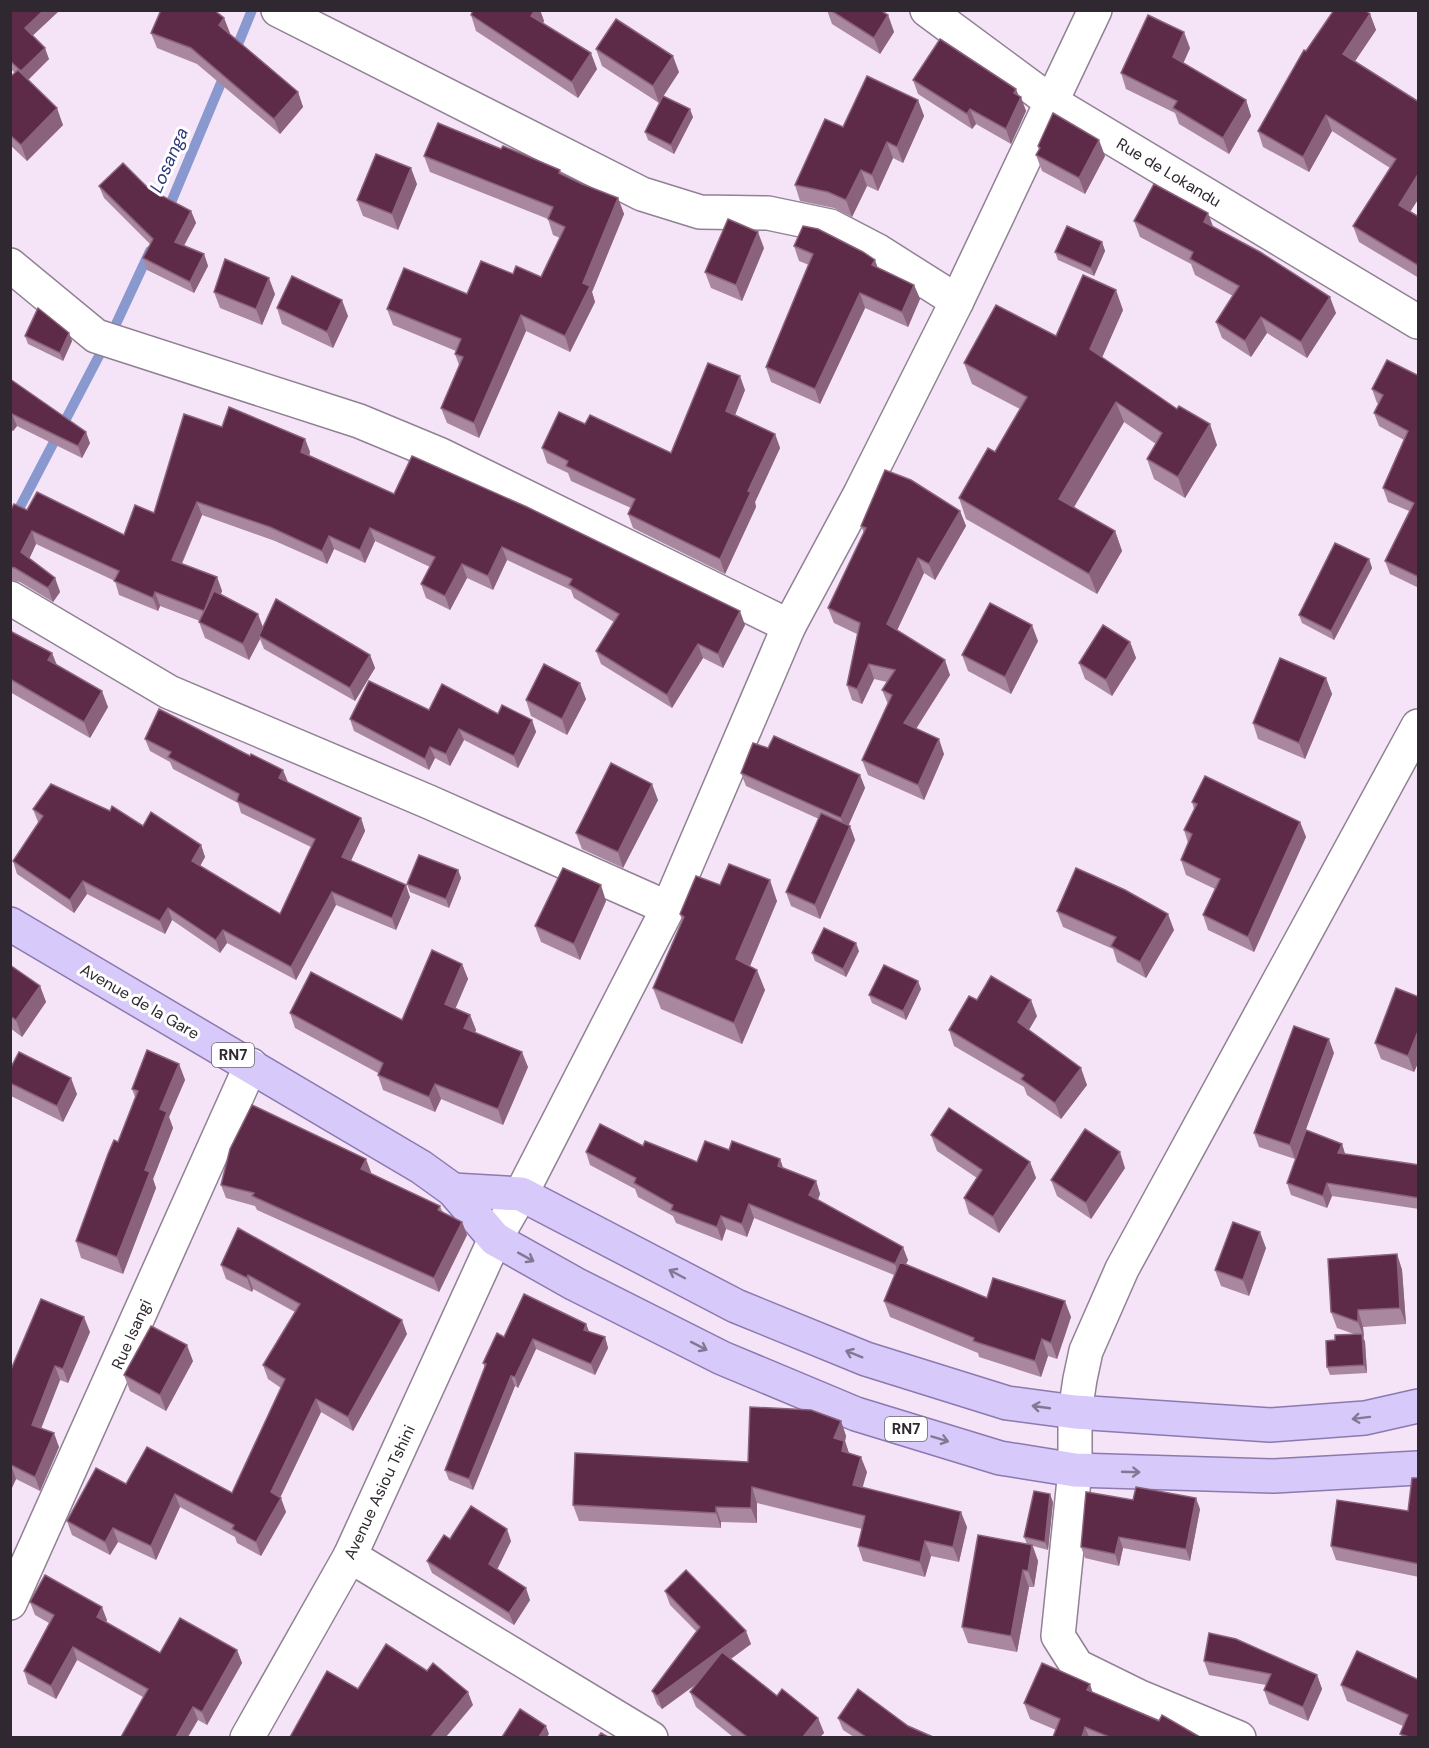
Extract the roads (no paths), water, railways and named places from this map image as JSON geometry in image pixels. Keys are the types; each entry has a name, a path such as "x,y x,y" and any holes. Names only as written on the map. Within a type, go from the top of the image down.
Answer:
{"main road":[{"name":"Avenue de la Gare","path":"10,924 421,1167 453,1191"},
{"path":"453,1191 521,1194 736,1306 866,1359 1007,1403 1075,1412 1270,1425 1365,1418 1419,1406"},
{"name":"RN7","path":"453,1191 495,1239 575,1284 722,1358 856,1414 1000,1458 1075,1470 1274,1476 1419,1468"}],"street":[{"path":"278,10 642,194 700,212 768,213 830,226 878,251 957,302"},
{"name":"Rue de Lokandu","path":"927,10 1050,101 1419,322"},
{"name":"Avenue Asiou Tshini","path":"257,1734 350,1556 495,1239 521,1194 668,908 789,626 860,494 957,302 1050,101 1095,10"},
{"path":"10,265 96,336 359,421 420,446 789,626"},
{"path":"10,598 169,692 429,802 668,908"},
{"path":"1239,1737 1140,1697 1077,1666 1058,1636 1075,1470 1075,1412 1086,1352 1122,1269 1419,726"},
{"name":"Rue Isangi","path":"10,1603 251,1065"},
{"path":"350,1556 651,1737"}],"waterway":[{"name":"Losanga","path":"234,54 252,10"},
{"name":"Losanga","path":"167,212 226,71"},
{"name":"Losanga","path":"116,324 150,251"},
{"name":"Losanga","path":"10,526 101,352"}]}
